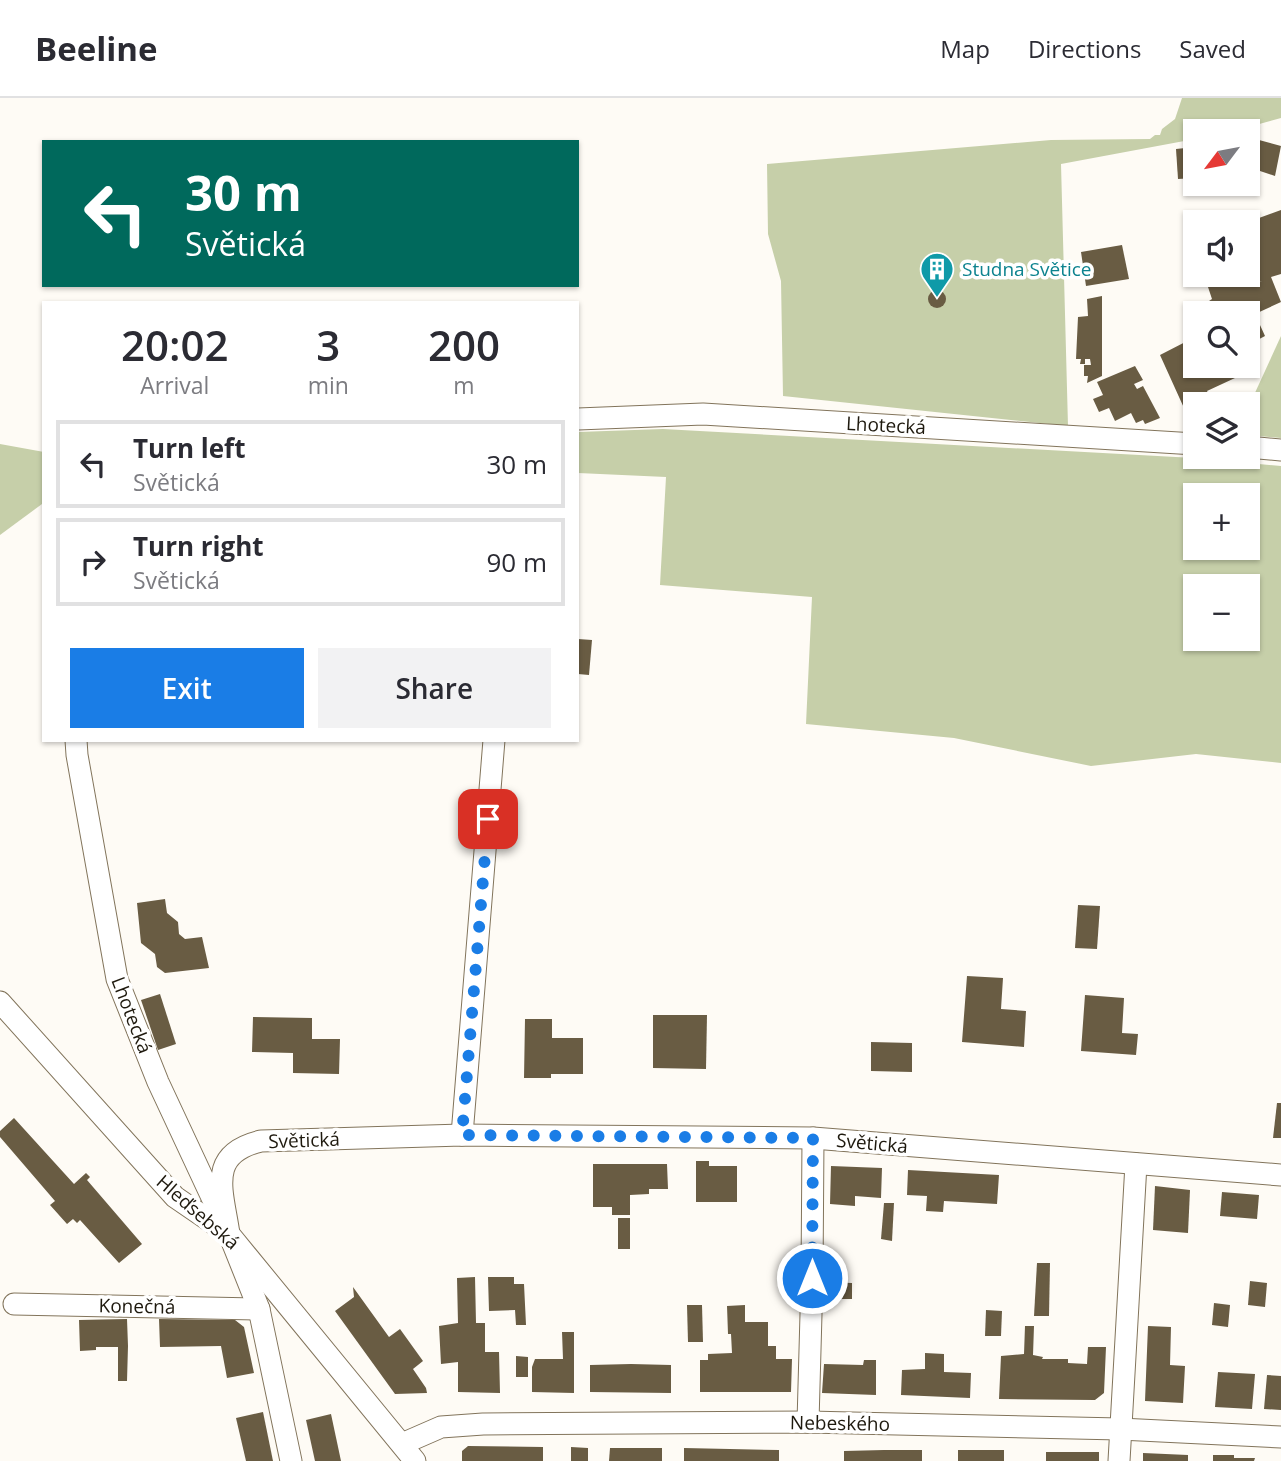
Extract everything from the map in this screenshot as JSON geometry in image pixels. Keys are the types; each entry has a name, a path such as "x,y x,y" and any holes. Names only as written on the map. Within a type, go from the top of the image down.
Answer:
{"street":[{"name":"Lhotecká","path":"579,419 703,414 1183,442"},
{"path":"1260,448 1281,450"},
{"name":"Lhotecká","path":"76,742 76,755 117,979 158,1082 229,1234"},
{"path":"462,1135 494,742"},
{"name":"Hleďsebská","path":"0,1002 175,1197 229,1234 408,1453"},
{"name":"Světická","path":"229,1234 220,1176 230,1156 248,1144 261,1141 462,1135 813,1138 1281,1175"},
{"path":"808,1422 813,1138"},
{"path":"1119,1461 1136,1164"},
{"path":"229,1234 259,1309 291,1461"},
{"name":"Konečná","path":"14,1304 259,1309"},
{"name":"Nebeského","path":"408,1453 441,1427 483,1424 808,1422 1120,1429 1281,1437"}],"green space":[{"path":"1182,98 1281,98 1281,118 1260,124 1260,119 1183,119 1183,141 1061,164 1068,426 783,396 781,281 768,234 767,164 1051,140 1150,139 1160,135 1162,129 1175,119"},
{"path":"1281,336 1281,438 1260,436 1260,392 1255,392"},
{"path":"663,429 1183,457 1183,469 1260,469 1260,464 1281,466 1281,763 1196,754 1091,766 954,738 806,724 812,597 660,585 666,477 579,473 579,432"},
{"path":"0,444 42,452 42,504 0,535"}],"building":[{"path":"1260,140 1281,146 1275,176 1260,171"},
{"path":"1183,148 1183,179 1178,179 1176,149"},
{"path":"1281,210 1281,274 1271,277 1281,302 1260,312 1260,301 1209,301 1212,299 1208,287 1260,287 1260,218"},
{"path":"1122,245 1129,279 1086,286 1081,252"},
{"name":"Studna Světice","path":"937,290 943,293 946,299 943,305 937,308 931,305 928,299 931,293"},
{"path":"1102,296 1102,376 1087,383 1088,376 1084,376 1084,365 1091,365 1090,359 1085,359 1085,364 1080,364 1081,359 1076,359 1078,317 1088,316 1087,299"},
{"path":"1260,325 1265,336 1260,339"},
{"path":"1183,343 1183,378 1235,378 1208,392 1183,392 1183,406 1160,355"},
{"path":"1135,366 1143,380 1134,384 1137,389 1143,386 1160,418 1145,424 1143,420 1136,423 1131,413 1115,421 1109,408 1099,412 1093,399 1103,395 1097,382"},
{"path":"579,639 592,640 589,675 579,674"},
{"path":"165,899 167,913 178,922 179,934 185,939 202,937 209,968 165,973 157,967 155,954 141,943 137,903"},
{"path":"1078,905 1100,906 1097,949 1075,948"},
{"path":"967,976 1003,978 1001,1009 1026,1011 1024,1047 962,1042"},
{"path":"160,994 176,1044 158,1050 141,1000"},
{"path":"1085,995 1124,998 1122,1033 1138,1034 1136,1055 1081,1051"},
{"path":"653,1015 707,1015 706,1069 653,1068"},
{"path":"253,1017 312,1018 312,1039 340,1039 339,1074 293,1073 293,1053 252,1052"},
{"path":"525,1019 552,1019 552,1038 583,1038 583,1074 551,1074 551,1078 524,1078"},
{"path":"871,1042 912,1043 912,1072 871,1071"},
{"path":"1277,1103 1281,1103 1281,1138 1273,1138"},
{"path":"14,1118 74,1184 86,1173 90,1177 87,1180 142,1244 119,1263 80,1220 77,1223 73,1219 67,1224 50,1205 55,1201 0,1137 0,1131"},
{"path":"696,1161 709,1161 709,1166 737,1166 737,1202 696,1202"},
{"path":"593,1164 667,1164 668,1189 649,1189 649,1194 630,1195 630,1215 612,1215 612,1207 593,1207"},
{"path":"831,1166 882,1168 881,1198 855,1196 855,1206 830,1204"},
{"path":"908,1170 999,1175 997,1204 944,1201 943,1212 926,1211 927,1196 907,1195"},
{"path":"1155,1186 1190,1190 1188,1233 1153,1230"},
{"path":"1222,1192 1259,1195 1257,1219 1220,1216"},
{"path":"884,1203 894,1203 892,1241 881,1239"},
{"path":"618,1218 630,1218 630,1249 618,1249"},
{"path":"1037,1263 1050,1263 1049,1316 1034,1316"},
{"path":"475,1277 476,1323 485,1323 485,1352 499,1352 500,1393 458,1392 458,1362 441,1364 439,1326 458,1323 457,1278"},
{"path":"488,1277 514,1277 514,1284 524,1284 526,1325 516,1325 515,1310 489,1311"},
{"path":"1250,1281 1267,1283 1265,1307 1248,1305"},
{"path":"827,1282 852,1283 852,1299 826,1299"},
{"path":"353,1287 389,1337 400,1329 423,1361 413,1369 427,1393 395,1394 335,1311 354,1297"},
{"path":"1214,1303 1230,1305 1228,1327 1212,1325"},
{"path":"687,1305 702,1305 703,1342 688,1342"},
{"path":"745,1305 745,1322 768,1322 768,1346 776,1346 776,1359 792,1359 791,1392 700,1392 700,1360 708,1360 708,1354 732,1353 727,1306"},
{"path":"986,1310 1002,1311 1001,1336 985,1336"},
{"path":"127,1319 127,1381 118,1381 118,1347 96,1347 96,1350 80,1351 79,1320"},
{"path":"159,1319 235,1320 244,1327 254,1373 227,1378 221,1346 160,1347"},
{"path":"1025,1326 1034,1326 1033,1355 1043,1357 1042,1359 1068,1359 1068,1363 1087,1364 1088,1347 1106,1347 1104,1393 1095,1400 999,1399 1001,1356 1024,1354"},
{"path":"1148,1326 1171,1327 1170,1365 1185,1366 1183,1403 1145,1401"},
{"path":"562,1332 574,1332 574,1393 532,1392 532,1367 535,1359 563,1359"},
{"path":"925,1353 944,1354 944,1372 971,1373 970,1398 901,1395 902,1370 925,1369"},
{"path":"516,1356 528,1357 528,1377 516,1377"},
{"path":"864,1360 876,1360 876,1395 822,1393 824,1364 863,1365"},
{"path":"590,1365 671,1365 671,1393 590,1392"},
{"path":"1218,1372 1255,1374 1252,1409 1215,1407"},
{"path":"1267,1375 1281,1376 1281,1410 1264,1409"},
{"path":"263,1412 273,1461 246,1461 236,1418"},
{"path":"331,1414 341,1461 315,1461 306,1420"},
{"path":"468,1446 543,1447 543,1461 462,1461 462,1451"},
{"path":"571,1447 588,1448 588,1461 571,1461"},
{"path":"610,1448 662,1448 662,1461 609,1461"},
{"path":"684,1448 779,1450 779,1461 684,1461"},
{"path":"922,1450 922,1461 844,1461 844,1451"},
{"path":"958,1450 1004,1450 1004,1461 958,1461"},
{"path":"1046,1452 1099,1452 1099,1461 1046,1461"},
{"path":"1143,1453 1188,1455 1188,1461 1143,1461"},
{"path":"1213,1455 1255,1458 1254,1461 1213,1461"}],"place":[{"name":"Studna Světice","path":"937,299"}],"route":[{"path":"488,819 462,1135 813,1138 812,1278"}]}
